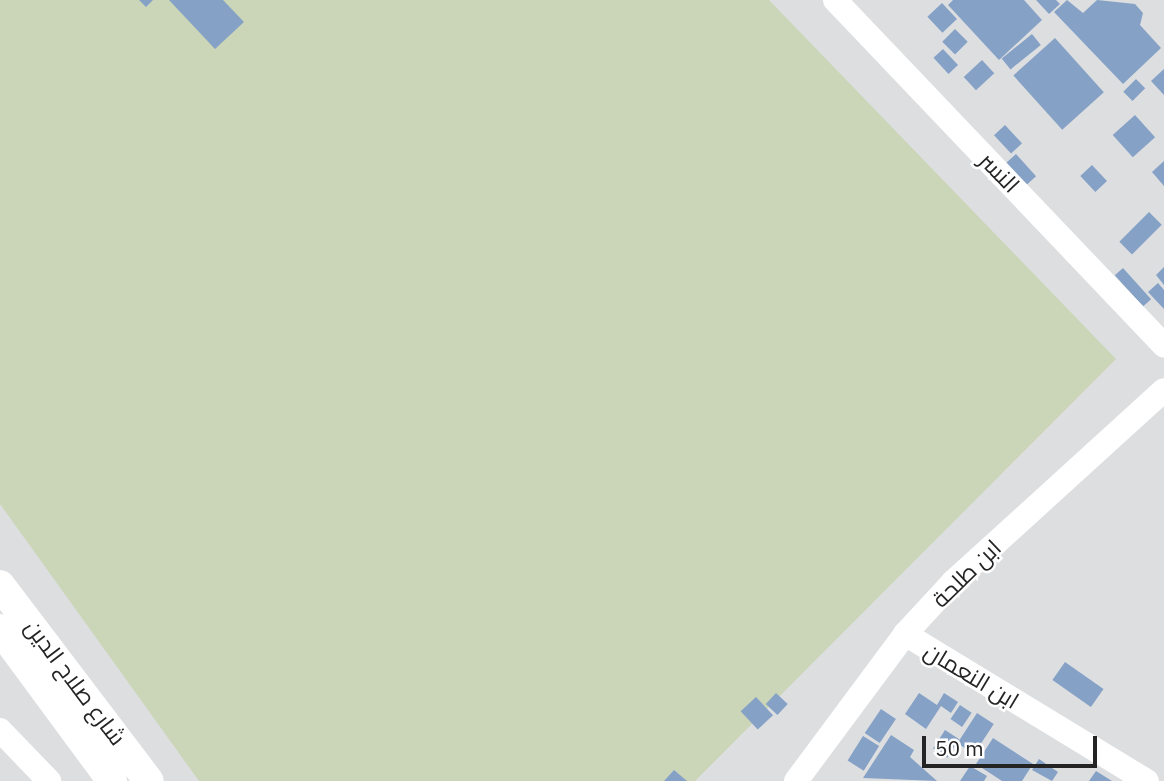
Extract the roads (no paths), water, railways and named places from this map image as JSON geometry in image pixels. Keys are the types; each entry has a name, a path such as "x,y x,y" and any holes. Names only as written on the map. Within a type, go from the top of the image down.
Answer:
{"street":[{"name":"النسر","path":"836,0 1164,346"},
{"name":"ابن طلحة","path":"796,781 905,634 1164,390"},
{"name":"شارع صلاح الدين","path":"0,585 149,781"},
{"name":"شارع صلاح الدين","path":"0,629 112,781"},
{"name":"ابن النعمان","path":"905,634 1147,781"},
{"path":"0,730 50,781"}]}
